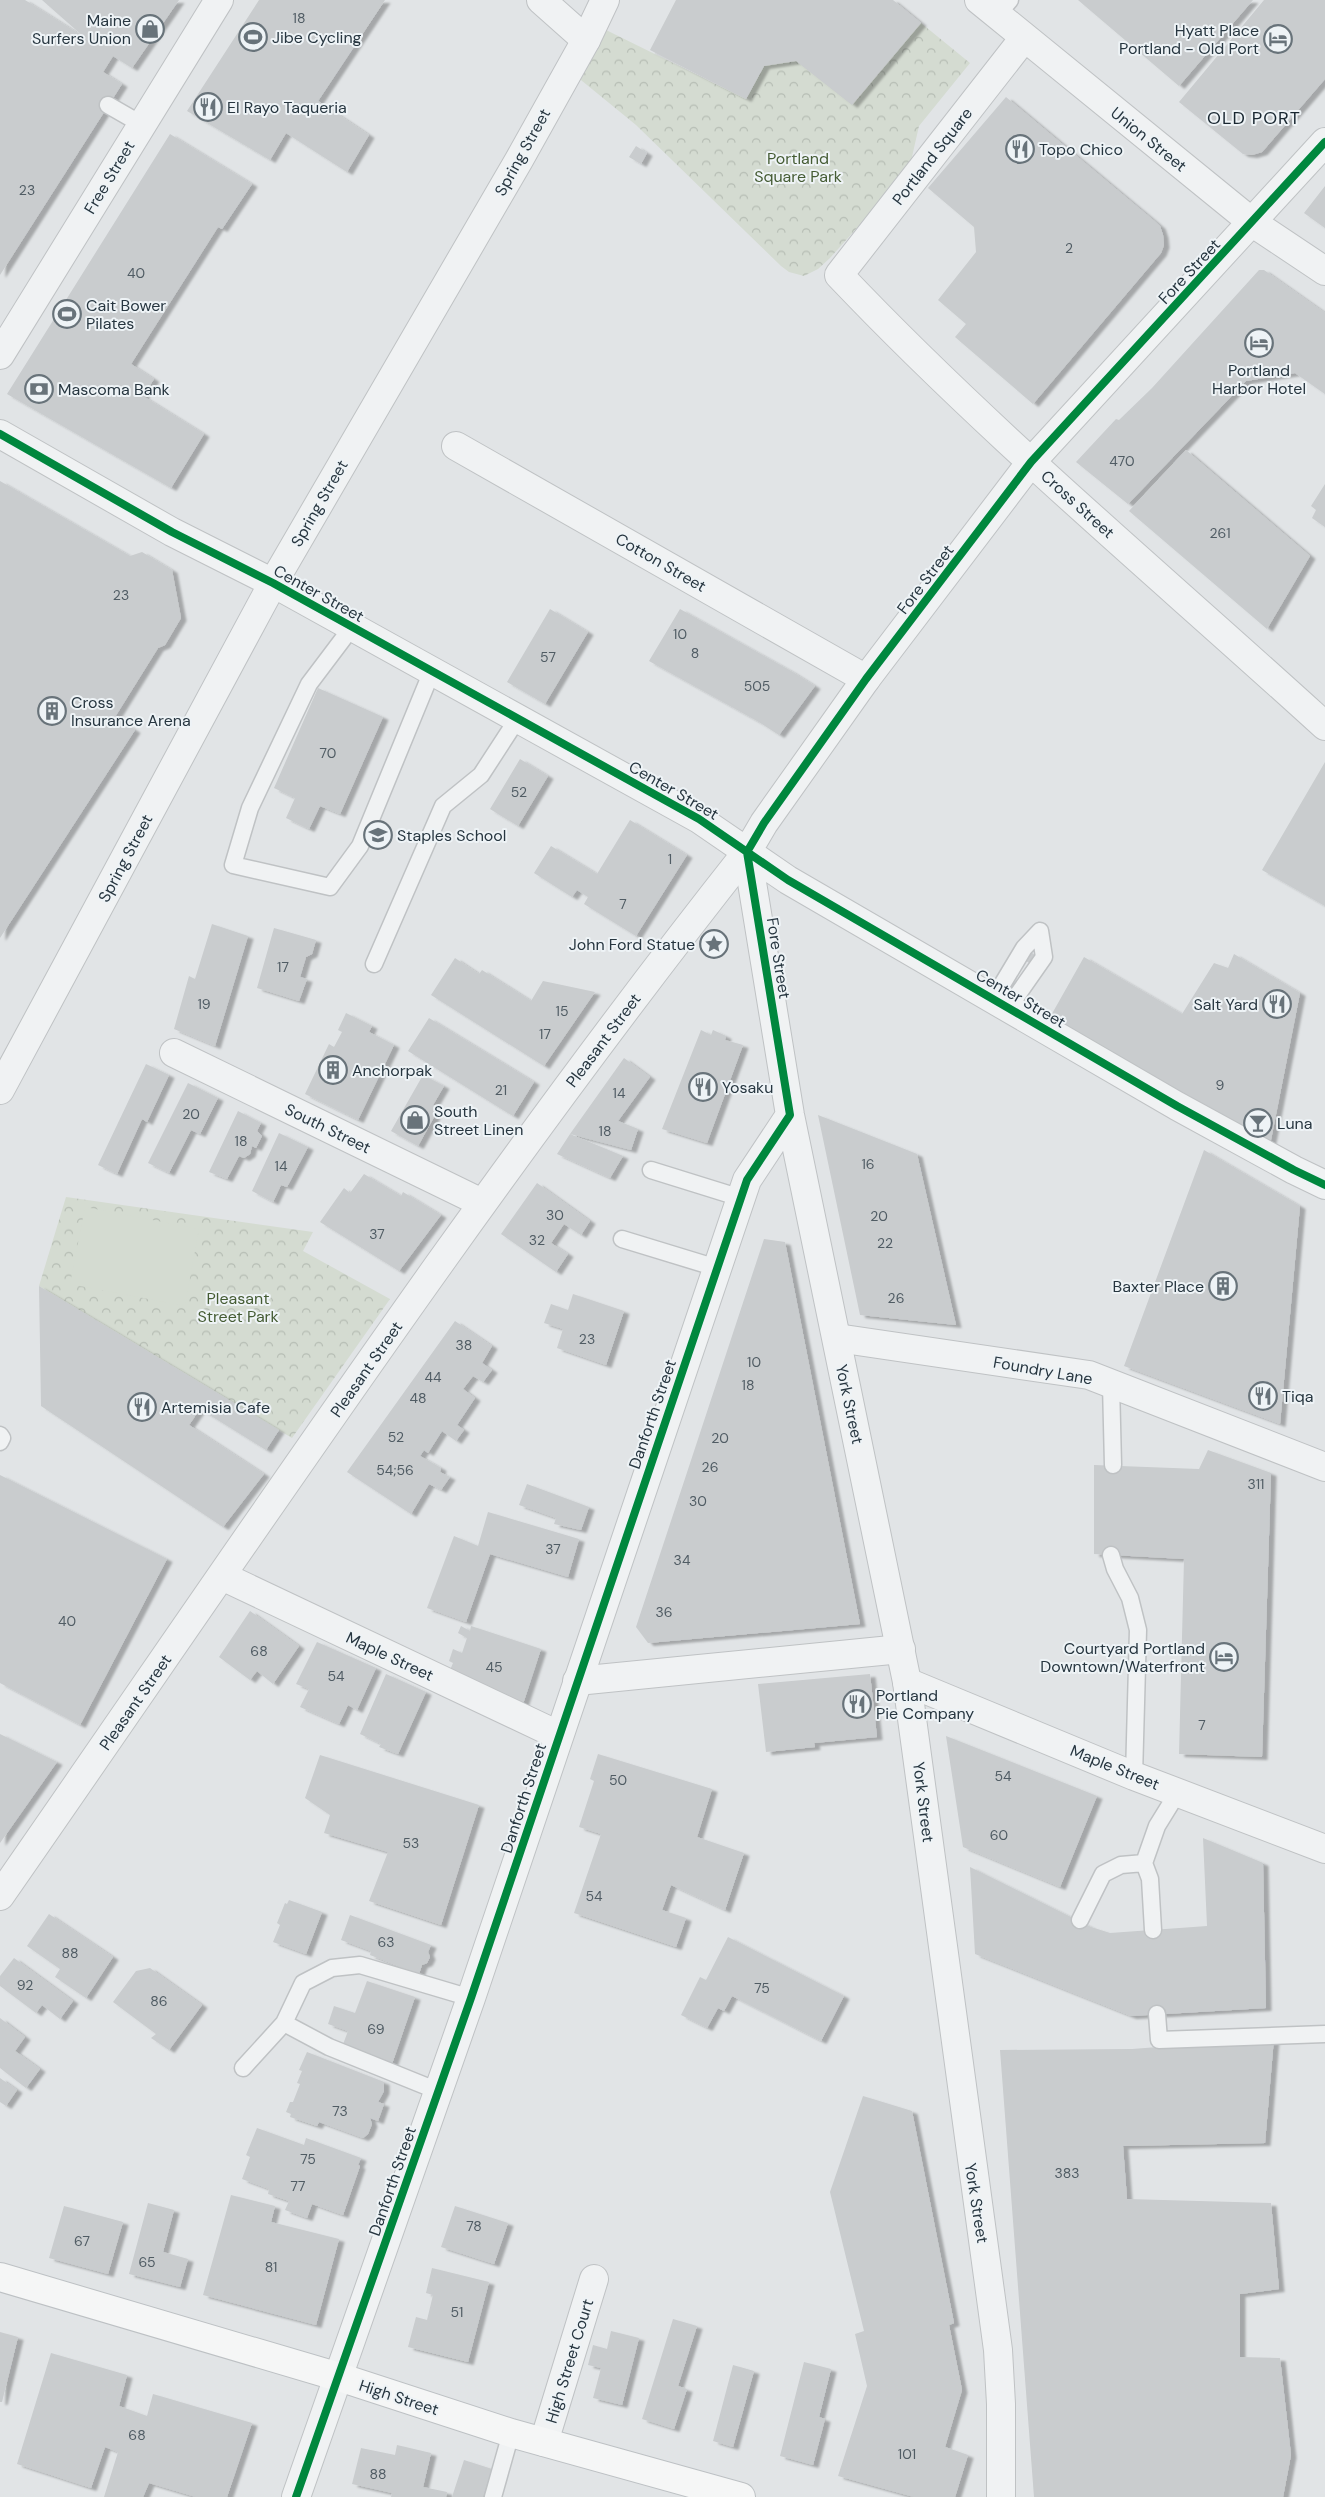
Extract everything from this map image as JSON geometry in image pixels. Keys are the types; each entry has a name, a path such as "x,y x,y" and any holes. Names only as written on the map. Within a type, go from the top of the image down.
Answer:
{"main road":[{"name":"High Street","path":"0,2277 339,2377 511,2433 741,2497"}],"street":[{"name":"Free Street","path":"0,356 219,0"},
{"path":"541,0 586,40"},
{"name":"Spring Street","path":"0,1090 273,583 519,160 586,40 605,0"},
{"name":"Union Street","path":"996,5 1024,38 1253,223 1325,271"},
{"name":"Portland Square","path":"839,275 1024,38"},
{"name":"Fore Street","path":"790,1115 747,852 764,823 866,679 1031,462 1253,223 1325,142"},
{"name":"Cross Street","path":"839,275 895,334 1031,462 1325,726"},
{"name":"Center Street","path":"0,434 172,532 273,583 699,819 788,880 1177,1106 1325,1185"},
{"name":"Cotton Street","path":"456,446 866,679"},
{"name":"Pleasant Street","path":"0,1896 482,1203 685,930 747,852"},
{"name":"South Street","path":"174,1053 482,1203"},
{"name":"Danforth Street","path":"296,2497 471,1998 576,1681 740,1198 747,1180 790,1115"},
{"name":"York Street","path":"790,1115 907,1682 998,2350 1001,2404 1001,2497"},
{"name":"Foundry Lane","path":"836,1338 1089,1375 1325,1467"},
{"name":"Maple Street","path":"222,1576 558,1735"},
{"path":"576,1681 901,1649"},
{"name":"Maple Street","path":"907,1682 1134,1776 1325,1849"},
{"name":"High Street Court","path":"544,2442 594,2279"}],"lane":[{"path":"108,105 141,124"},
{"path":"352,627 310,684 250,808 233,865 330,887 360,846 432,671"},
{"path":"374,964 443,806 481,775 518,718"},
{"path":"650,1170 740,1198"},
{"path":"622,1239 717,1268"},
{"path":"1111,1384 1113,1465"},
{"path":"0,1435 2,1438 0,1442"},
{"path":"1111,1555 1115,1569 1130,1598 1138,1630 1134,1776"},
{"path":"1154,1930 1150,1878 1144,1863 1157,1826 1178,1792"},
{"path":"1080,1920 1103,1874 1121,1865 1144,1863"},
{"path":"243,2068 284,2024 303,1983 332,1968 360,1964 471,1998"},
{"path":"1157,2014 1159,2040 1325,2034"},
{"path":"284,2024 329,2047 438,2091"},
{"path":"494,2497 511,2433"}],"green space":[{"name":"Portland Square Park","path":"921,23 970,63 919,126 909,170 830,258 818,269 804,276 789,272 781,266 636,125 576,76 602,28 746,99 764,66"},
{"name":"Pleasant Street Park","path":"66,1197 313,1232 303,1251 390,1299 292,1438 39,1286"},
{"path":"85,1207 199,1229 185,1306 70,1284"}],"building":[{"path":"0,0 25,0 84,37 42,0 179,0 132,68 113,56 103,72 122,84 0,275"},
{"path":"259,0 385,0 318,101 369,135 347,172 286,133 270,160 187,111"},
{"path":"676,0 893,0 921,23 852,105 796,61 764,66 746,99 650,50"},
{"path":"1078,0 1253,0 1179,86"},
{"name":"Hyatt Place Portland - Old Port","path":"1264,0 1325,0 1325,79 1262,152 1252,155 1243,154 1179,102"},
{"path":"1006,97 1160,226 1164,245 1161,253 1033,404 955,337 966,324 938,300 976,252 974,227 928,188"},
{"path":"170,134 252,184 222,229 218,227 131,364 154,379 143,396 204,434 171,488 7,394"},
{"path":"636,146 647,153 641,164 629,157"},
{"path":"1325,186 1325,228 1304,213"},
{"name":"Portland Harbor Hotel","path":"1259,270 1264,270 1325,313 1325,394 1295,373 1246,381 1128,504 1076,462 1116,419 1119,420 1152,388"},
{"path":"1186,450 1310,556 1267,629 1129,511"},
{"name":"Cross Insurance Arena","path":"0,481 130,556 142,552 172,570 181,618 165,645 158,648 115,717 135,730 0,938"},
{"path":"1325,484 1325,527 1312,518 1316,510 1311,506"},
{"path":"550,609 588,632 545,704 507,682"},
{"path":"680,609 815,686 779,735 649,661"},
{"path":"318,688 383,717 340,814 320,806 309,829 286,818 295,798 274,788"},
{"path":"520,759 548,776 518,826 490,809"},
{"path":"1325,762 1325,906 1262,870"},
{"path":"630,820 687,855 636,936 584,904 588,897 577,890 572,897 534,873 551,846 597,874"},
{"path":"212,924 248,936 215,1046 174,1029 189,976 195,979"},
{"path":"274,928 316,940 312,954 306,957 300,977 307,979 299,1001 257,988"},
{"path":"1031,952 1036,956 1031,964 1026,961"},
{"path":"1234,954 1300,993 1269,1150 1049,1019 1084,957 1182,1014 1214,963 1228,968"},
{"path":"455,958 479,974 482,970 531,1001 543,981 595,992 544,1066 431,995"},
{"path":"346,1013 372,1026 369,1032 394,1045 358,1120 305,1094 329,1044 334,1047 342,1032 338,1030"},
{"path":"429,1018 534,1082 513,1116 408,1051"},
{"name":"Yosaku","path":"701,1030 711,1035 713,1030 726,1036 725,1040 743,1045 707,1143 662,1129"},
{"path":"624,1058 650,1077 618,1121 638,1129 631,1150 570,1134"},
{"path":"146,1064 169,1075 147,1122 142,1119 117,1174 98,1165"},
{"name":"South Street Linen","path":"423,1075 444,1086 433,1105 439,1108 418,1146 391,1131"},
{"path":"188,1083 218,1098 200,1134 191,1130 169,1173 148,1163"},
{"path":"238,1111 261,1123 257,1131 262,1136 256,1148 252,1146 250,1154 244,1158 239,1156 227,1179 209,1172"},
{"path":"818,1115 917,1154 956,1325 860,1315"},
{"path":"279,1133 308,1147 287,1187 281,1185 273,1202 252,1191"},
{"path":"570,1134 623,1156 610,1178 557,1154"},
{"name":"Baxter Place","path":"1204,1150 1300,1206 1280,1424 1124,1366"},
{"path":"364,1174 401,1196 403,1192 441,1215 399,1271 320,1222 344,1188 350,1193"},
{"path":"537,1183 590,1221 581,1235 564,1224 551,1243 568,1254 556,1272 501,1234"},
{"path":"764,1239 785,1242 860,1624 648,1643 636,1627"},
{"name":"Artemisia Cafe","path":"39,1286 279,1430 266,1450 200,1409 189,1425 264,1474 223,1527 41,1406"},
{"path":"573,1294 624,1311 606,1365 557,1348 563,1329 544,1323 551,1304 568,1310"},
{"path":"455,1321 492,1346 482,1363 492,1370 483,1382 473,1376 463,1389 475,1398 457,1425 464,1430 456,1441 442,1431 428,1453 424,1450 420,1456 441,1468 440,1472 450,1477 441,1490 429,1484 411,1514 347,1472"},
{"name":"Courtyard Portland Downtown/Waterfront","path":"1208,1450 1271,1473 1262,1757 1179,1754 1184,1559 1094,1554 1094,1465 1199,1469"},
{"path":"0,1475 167,1559 80,1725 0,1683"},
{"path":"527,1484 589,1507 581,1530 554,1524 556,1518 519,1505"},
{"path":"488,1512 579,1539 568,1577 490,1554 466,1622 427,1608 454,1536 478,1546"},
{"path":"250,1611 299,1646 273,1684 257,1671 250,1680 219,1657"},
{"path":"461,1626 470,1631 471,1626 541,1649 523,1704 450,1670 453,1663 449,1661 453,1649 462,1653 467,1638 458,1633"},
{"path":"317,1642 376,1668 357,1710 348,1705 339,1724 300,1707 309,1689 296,1684"},
{"path":"386,1674 426,1692 398,1754 379,1747 381,1744 360,1734"},
{"path":"870,1674 877,1737 814,1743 815,1747 766,1752 758,1684"},
{"path":"0,1734 57,1762 0,1843"},
{"path":"946,1736 1097,1796 1060,1887 963,1847"},
{"path":"598,1754 712,1789 697,1837 744,1853 725,1910 671,1885 662,1910 686,1918 676,1947 574,1913 601,1834 579,1827 594,1781 590,1779"},
{"path":"320,1755 479,1805 441,1925 369,1901 388,1852 324,1833 330,1815 305,1798"},
{"path":"1203,1838 1263,1863 1266,2008 1131,2016 975,1954 970,1867 1091,1927 1110,1933 1207,1926"},
{"path":"289,1900 322,1912 306,1954 273,1942 280,1925 277,1923 285,1903 287,1904"},
{"path":"49,1914 113,1957 86,1998 55,1977 60,1969 27,1946"},
{"path":"350,1915 431,1945 428,1952 430,1957 427,1963 422,1965 419,1974 370,1955 371,1951 341,1940"},
{"path":"728,1937 844,1996 821,2041 732,1996 724,2011 718,2008 707,2028 681,2015 700,1977 706,1980"},
{"path":"14,1958 73,2001 60,2019 42,2005 36,2013 0,1986 0,1976"},
{"path":"150,1968 202,2005 169,2050 151,2038 156,2034 113,2002 136,1971"},
{"path":"367,1981 415,1997 392,2064 342,2047 348,2031 328,2024 334,2006 355,2013"},
{"path":"0,2018 25,2037 15,2051 40,2069 26,2088 0,2068"},
{"path":"1274,2038 1265,2143 1123,2146 1127,2199 1271,2203 1279,2289 1240,2294 1240,2357 1280,2358 1291,2455 1283,2497 1034,2497 1000,2050 1132,2049"},
{"path":"307,2052 384,2082 384,2091 378,2102 384,2104 378,2121 370,2118 372,2124 368,2134 363,2138 319,2122 317,2126 290,2117 291,2114 286,2112 290,2102 293,2102 300,2084 297,2083 302,2071 299,2070"},
{"path":"0,2078 17,2090 6,2106 0,2102"},
{"path":"863,2096 912,2111 954,2323 949,2325 962,2390 945,2447 968,2455 955,2497 914,2497 838,2476 867,2386 855,2334 864,2331 830,2192"},
{"path":"257,2128 304,2145 306,2138 361,2158 343,2215 312,2204 307,2218 285,2210 289,2201 268,2194 269,2189 242,2179 250,2157 246,2155"},
{"path":"231,2195 275,2206 271,2222 339,2239 316,2325 203,2295"},
{"path":"148,2203 174,2210 163,2252 188,2259 180,2287 129,2274"},
{"path":"64,2206 123,2222 108,2274 49,2258"},
{"path":"455,2206 508,2223 494,2264 441,2247"},
{"path":"432,2268 489,2282 468,2362 408,2347 416,2317 427,2320 433,2295 426,2293"},
{"path":"673,2319 697,2326 678,2386 687,2389 674,2429 642,2419"},
{"path":"611,2331 639,2338 622,2405 593,2398 601,2368 588,2365 593,2345 607,2349"},
{"path":"0,2332 18,2337 2,2402 0,2402"},
{"path":"51,2353 127,2375 119,2406 147,2416 153,2394 252,2423 227,2497 196,2497 149,2483 143,2497 104,2497 118,2452 105,2447 91,2488 17,2464"},
{"path":"804,2362 831,2369 819,2417 825,2419 813,2465 780,2456"},
{"path":"733,2365 754,2371 733,2447 713,2441"},
{"path":"397,2445 431,2453 423,2487 447,2492 446,2497 391,2497 392,2493 352,2484 361,2448 395,2455"},
{"path":"464,2460 492,2469 483,2497 452,2497"}],"cycle path":[{"path":"296,2497 471,1998 747,1180 790,1115 747,852 764,823 866,679 1031,462 1325,142"},
{"path":"0,434 172,532 273,583 699,819 788,880 1177,1106 1325,1185"}],"place":[{"name":"Maine Surfers Union","path":"150,29"},
{"name":"Jibe Cycling","path":"253,37"},
{"name":"Hyatt Place Portland - Old Port","path":"1278,39"},
{"name":"El Rayo Taqueria","path":"208,107"},
{"name":"Topo Chico","path":"1020,149"},
{"name":"Cait Bower Pilates","path":"67,314"},
{"name":"Portland Harbor Hotel","path":"1259,343"},
{"name":"Mascoma Bank","path":"39,389"},
{"name":"Cross Insurance Arena","path":"52,711"},
{"name":"Staples School","path":"378,835"},
{"name":"John Ford Statue","path":"714,944"},
{"name":"Salt Yard","path":"1277,1004"},
{"name":"Anchorpak","path":"333,1070"},
{"name":"Yosaku","path":"703,1087"},
{"name":"South Street Linen","path":"415,1120"},
{"name":"Luna","path":"1258,1123"},
{"name":"Baxter Place","path":"1223,1286"},
{"name":"Tiqa","path":"1263,1396"},
{"name":"Artemisia Cafe","path":"142,1407"},
{"name":"Courtyard Portland Downtown/Waterfront","path":"1224,1657"},
{"name":"Portland Pie Company","path":"857,1704"}],"district":[{"name":"OLD PORT","path":"1254,118"}]}
